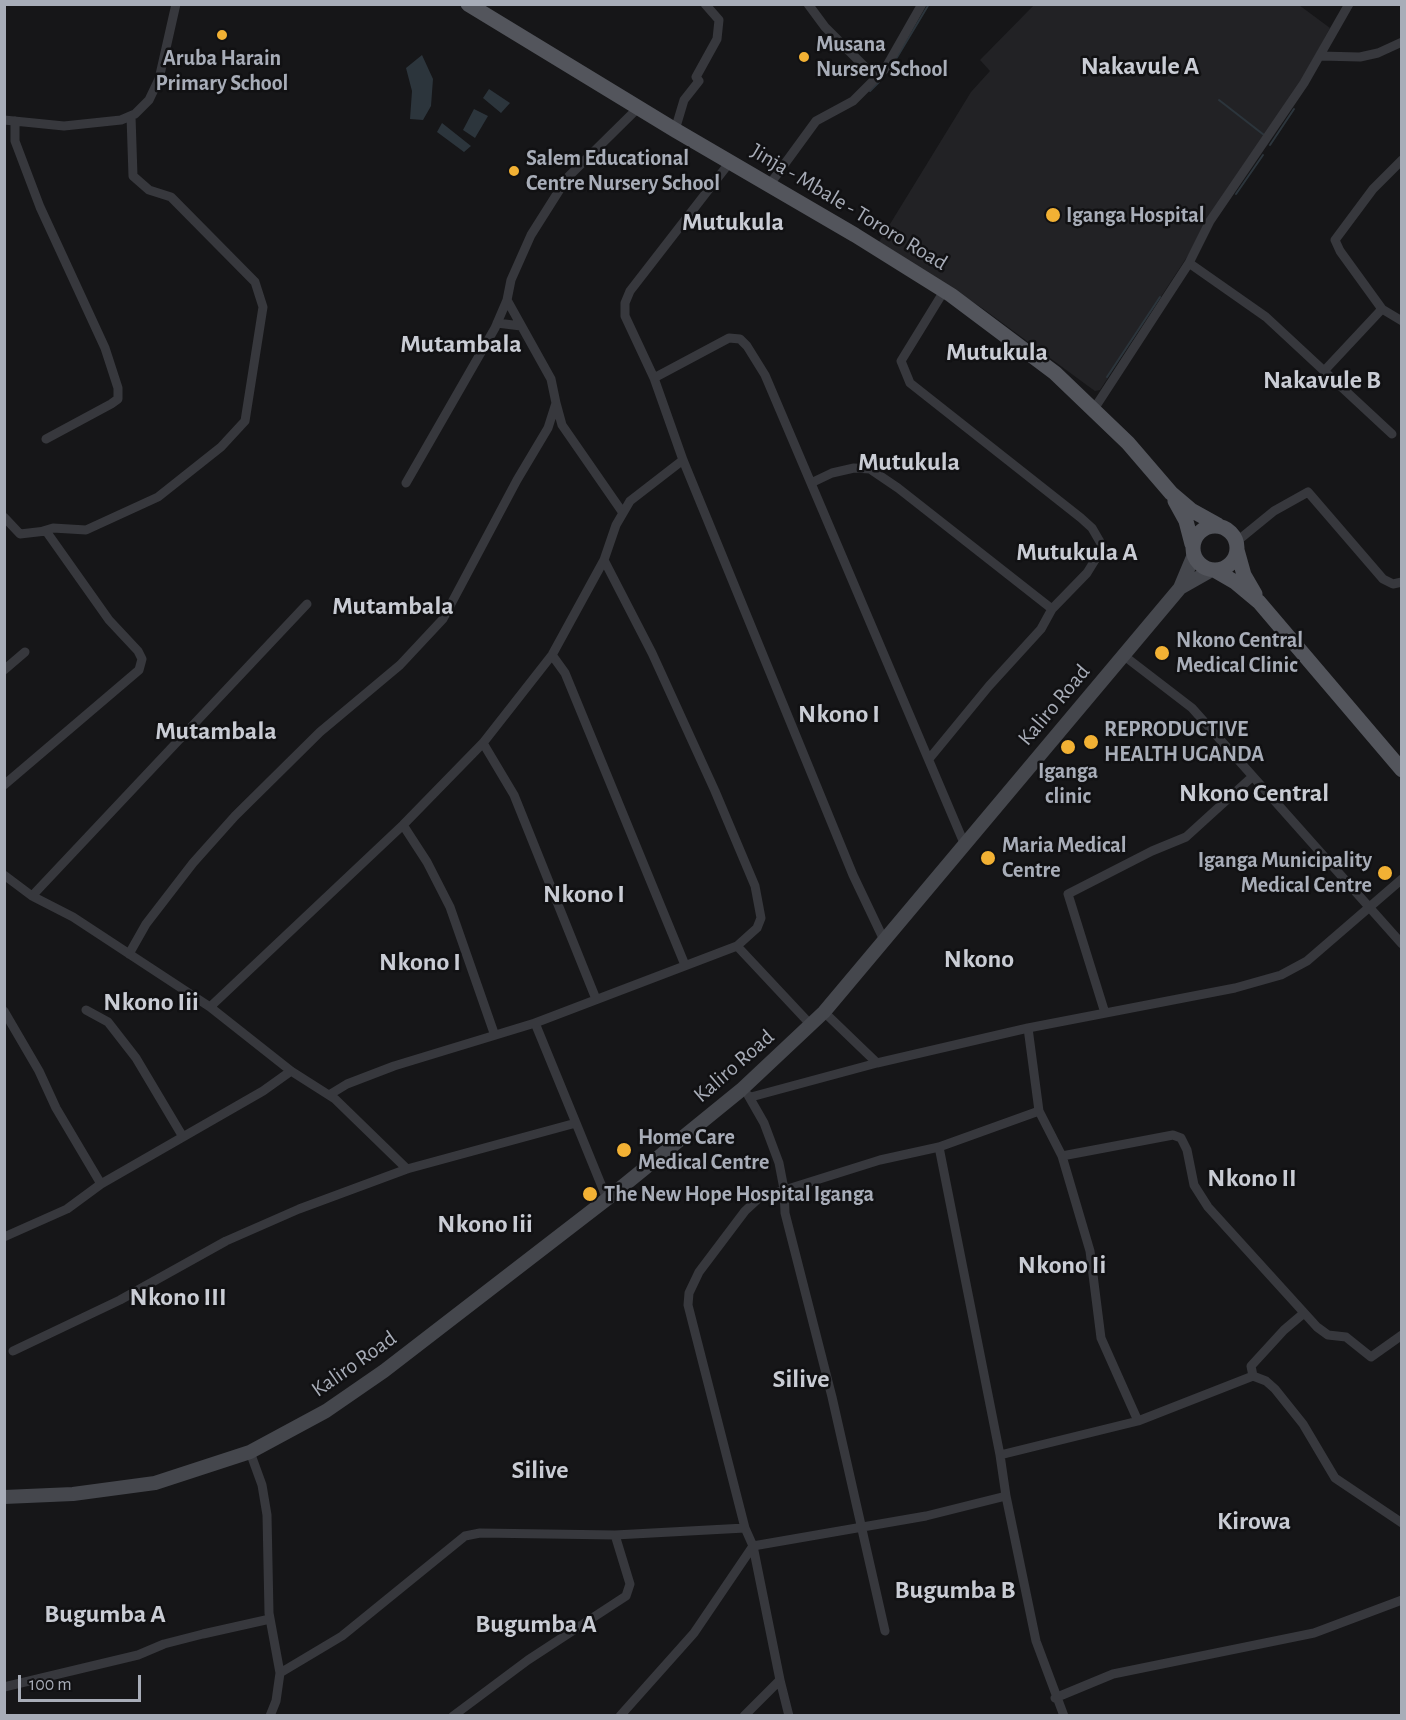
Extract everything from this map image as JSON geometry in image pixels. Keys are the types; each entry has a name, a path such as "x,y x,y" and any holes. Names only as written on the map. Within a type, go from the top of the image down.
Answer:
{"main road":[{"name":"Jinja - Mbale - Tororo Road","path":"468,4 944,291 1028,351 1094,409 1171,493 1191,510 1218,525"},
{"name":"Jinja - Mbale - Tororo Road","path":"1171,493 1186,521 1192,550"},
{"path":"1259,602 1244,575 1237,546 1229,531 1218,525 1204,530 1192,550 1213,571 1235,582 1259,602 1401,770"},
{"path":"1213,571 1229,563 1237,546"},
{"name":"Kaliro Road","path":"1180,588 1192,550"},
{"name":"Kaliro Road","path":"4,1497 73,1494 142,1485 250,1452 326,1411 384,1371 746,1093 824,1012 883,938 1180,588 1213,571"}],"street":[{"path":"4,120 64,126 120,120 130,116 149,100 159,79 176,4"},
{"path":"675,130 684,100 699,81 696,77 717,39 718,20 705,4"},
{"path":"808,4 825,27 876,78"},
{"path":"770,184 816,121 853,101 885,69 922,4"},
{"path":"1094,409 1189,262 1210,221 1265,143 1320,56 1349,4"},
{"path":"1320,56 1360,57 1378,54 1401,42"},
{"path":"406,483 496,324 507,300 511,280 531,235 561,188 638,108"},
{"path":"4,517 20,534 53,528 86,530 158,497 221,447 245,421 264,307 255,282 171,197 149,190 133,176 130,116"},
{"path":"15,121 15,141 40,207 105,348 118,388 118,399 111,404 46,439"},
{"path":"1401,160 1373,189 1335,240 1340,251 1382,309 1401,321"},
{"path":"730,162 630,291 625,303 625,316 654,378 683,460 853,875 883,938"},
{"path":"1189,262 1266,317 1392,434"},
{"path":"929,759 989,686 1041,629 1052,609 1087,573 1103,547 1096,533 1081,518 910,383 901,361 944,291"},
{"path":"507,300 551,379 562,425 623,513"},
{"path":"1324,371 1382,309"},
{"path":"496,324 521,326"},
{"path":"654,378 729,338 740,339 747,346 765,375 964,843"},
{"path":"129,954 146,924 192,863 235,816 320,732 400,665 443,619 517,480 548,428 556,403"},
{"path":"210,1006 403,825 483,743 552,655 604,560 630,501 683,460"},
{"path":"811,483 832,473 854,468 870,470 898,488 1052,609"},
{"path":"1237,546 1274,511 1308,492 1383,579 1393,584 1401,582"},
{"path":"4,786 142,665 138,651 108,620 43,531"},
{"path":"329,1095 347,1084 394,1066 447,1052 494,1033 535,1023 737,946 757,928 761,918 755,886 652,653 604,560"},
{"path":"32,896 307,604"},
{"path":"4,670 26,652"},
{"path":"552,655 565,674 685,965"},
{"path":"1123,655 1192,708 1401,944"},
{"path":"483,743 514,795 596,999"},
{"path":"1105,1013 1068,894 1152,851 1186,837 1252,777"},
{"path":"403,825 427,862 450,908 494,1033"},
{"path":"4,875 32,896 73,917 210,1006 291,1071 329,1095 407,1168"},
{"path":"885,1631 785,1213 784,1189 772,1143 746,1093 1028,1028 1235,988 1281,975 1307,961 1370,909 1401,879"},
{"path":"737,946 811,1025"},
{"path":"86,1010 108,1022 136,1058 183,1137"},
{"path":"4,1011 39,1071 56,1108 101,1184"},
{"path":"824,1012 877,1063"},
{"path":"535,1023 607,1199"},
{"path":"1028,1028 1039,1111 1062,1156 1090,1251 1101,1338 1138,1421"},
{"path":"4,1237 67,1209 101,1184 263,1091 291,1071"},
{"path":"789,1716 753,1546 745,1528 688,1305 689,1293 699,1272 745,1211 759,1198 880,1160 939,1147 1039,1111"},
{"path":"13,1351 120,1300 226,1241 299,1209 407,1168 576,1123"},
{"path":"1062,1156 1173,1135 1181,1138 1187,1150 1194,1185 1208,1207 1322,1331 1328,1335 1346,1337 1371,1357 1401,1335"},
{"path":"939,1147 1036,1641 1055,1698 1064,1716"},
{"path":"1253,1376 1251,1366 1284,1330 1304,1313"},
{"path":"1000,1455 1138,1421 1253,1376 1266,1381 1275,1389 1303,1424 1335,1478 1401,1524"},
{"path":"250,1452 261,1485 267,1515 270,1619 280,1673 276,1701 270,1716"},
{"path":"620,1716 694,1633 753,1546 862,1529 1006,1496"},
{"path":"280,1673 342,1636 448,1547 465,1536 480,1533 615,1535 745,1528"},
{"path":"453,1716 528,1660 626,1596 630,1584 615,1535"},
{"path":"1055,1698 1113,1674 1314,1633 1401,1600"},
{"path":"4,1687 138,1655 164,1644 202,1634 270,1619"},
{"path":"744,1716 780,1680"}],"shaded area":[{"name":"Iganga Hospital","path":"1034,5 1299,5 1330,28 1298,87 1100,390 1095,391 982,308 879,242 971,92 990,71 980,60"},
{"path":"422,55 433,79 431,106 423,120 410,119 412,91 406,68"},
{"path":"489,89 510,103 501,113 483,98"},
{"path":"474,109 488,116 475,138 463,130"},
{"path":"442,123 471,146 464,152 437,132"}],"waterway":[{"path":"893,64 929,4"},
{"path":"870,91 879,82"},
{"path":"1219,100 1264,135"},
{"path":"1270,145 1294,109"},
{"path":"1236,194 1263,155"},
{"path":"1107,377 1160,297"}],"place":[{"name":"Aruba Harain Primary School","path":"222,35"},
{"name":"Musana Nursery School","path":"804,57"},
{"name":"Salem Educational Centre Nursery School","path":"514,171"},
{"name":"Iganga Hospital","path":"1053,215"},
{"name":"Nkono Central Medical Clinic","path":"1162,653"},
{"name":"REPRODUCTIVE HEALTH UGANDA","path":"1091,742"},
{"name":"Iganga clinic","path":"1068,747"},
{"name":"Maria Medical Centre","path":"988,858"},
{"name":"Iganga Municipality Medical Centre","path":"1385,873"},
{"name":"Home Care Medical Centre","path":"624,1150"},
{"name":"The New Hope Hospital Iganga","path":"590,1194"}],"district":[{"name":"Nakavule A","path":"1140,66"},
{"name":"Mutukula","path":"733,222"},
{"name":"Mutambala","path":"461,344"},
{"name":"Mutukula","path":"997,352"},
{"name":"Nakavule B","path":"1322,380"},
{"name":"Mutukula","path":"909,462"},
{"name":"Mutukula A","path":"1077,552"},
{"name":"Mutambala","path":"393,606"},
{"name":"Nkono I","path":"839,714"},
{"name":"Mutambala","path":"216,731"},
{"name":"Nkono Central","path":"1254,793"},
{"name":"Nkono I","path":"584,894"},
{"name":"Nkono","path":"979,959"},
{"name":"Nkono I","path":"420,962"},
{"name":"Nkono Iii","path":"151,1002"},
{"name":"Nkono II","path":"1252,1178"},
{"name":"Nkono Iii","path":"485,1224"},
{"name":"Nkono Ii","path":"1062,1265"},
{"name":"Nkono III","path":"178,1297"},
{"name":"Silive","path":"801,1379"},
{"name":"Silive","path":"540,1470"},
{"name":"Kirowa","path":"1254,1521"},
{"name":"Bugumba B","path":"955,1590"},
{"name":"Bugumba A","path":"105,1614"},
{"name":"Bugumba A","path":"536,1624"}]}
